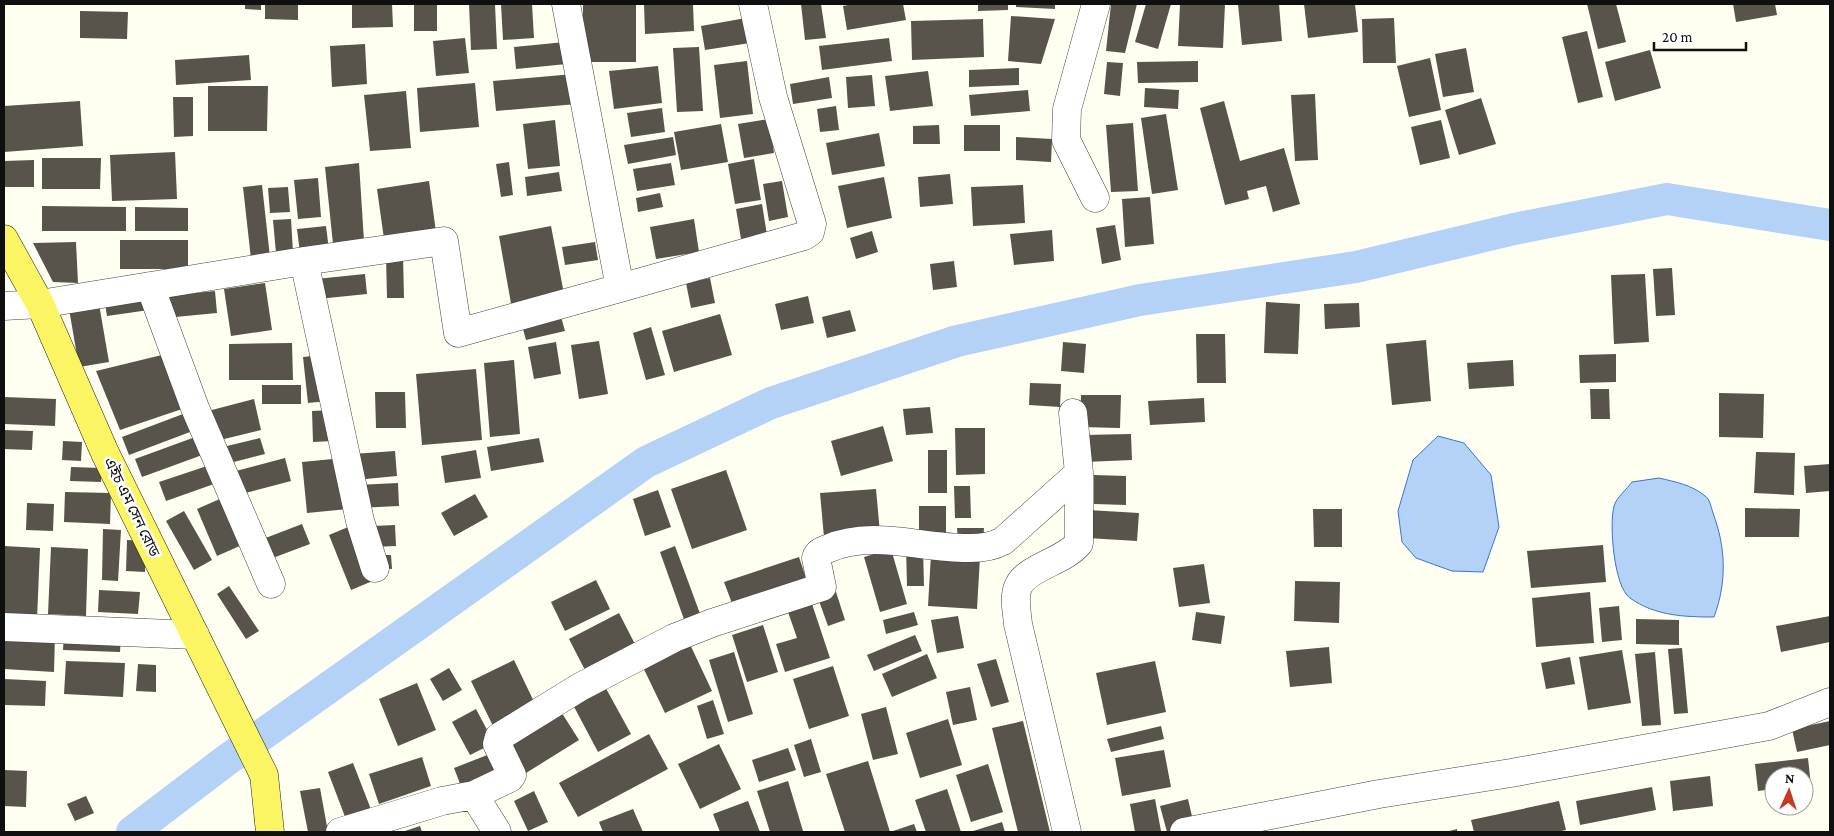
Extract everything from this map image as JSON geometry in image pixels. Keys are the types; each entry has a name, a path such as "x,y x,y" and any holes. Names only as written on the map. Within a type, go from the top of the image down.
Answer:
{"main road":[{"name":"এইচ এম সেন রোড","path":"4,239 40,304 105,453 264,775 270,832"}],"street":[{"path":"566,4 620,288"},
{"path":"4,306 40,304 304,261 444,241 458,333 795,238 810,232 812,224 774,96 754,4"},
{"path":"1095,198 1066,140 1067,109 1096,4"},
{"path":"304,261 360,521 375,568"},
{"path":"150,286 195,408 271,584"},
{"path":"1067,832 1018,624 1016,597 1019,584 1028,576 1072,551 1078,543 1079,473 1073,413"},
{"path":"340,832 442,801 474,795 510,778 512,775 497,744 499,737 580,687 674,638 712,623 822,588 816,558 818,553 842,542 901,540 968,549 991,547 1003,541 1079,473"},
{"path":"4,627 195,635"},
{"path":"1184,832 1379,794 1511,774 1769,726 1830,702"},
{"path":"474,795 496,832"}],"water":[{"path":"1438,436 1464,443 1491,475 1499,527 1483,572 1452,571 1416,558 1402,542 1398,511 1413,460"},
{"path":"1659,478 1684,484 1695,489 1707,497 1710,503 1720,539 1723,565 1721,591 1714,617 1681,616 1650,609 1630,598 1620,582 1614,555 1612,527 1615,503 1632,482"}],"building":[{"path":"245,4 261,4 261,10 245,9"},
{"path":"265,4 298,4 298,20 265,19"},
{"path":"352,4 392,4 393,27 352,28"},
{"path":"414,4 437,4 437,31 414,31"},
{"path":"469,4 495,4 497,49 471,50"},
{"path":"501,4 532,4 534,38 503,40"},
{"path":"583,4 636,4 636,62 583,62"},
{"path":"644,4 693,4 694,31 645,34"},
{"path":"801,4 821,4 826,38 805,40"},
{"path":"853,4 903,4 906,20 847,30 843,6"},
{"path":"978,4 1008,4 1008,10 978,11"},
{"path":"1016,4 1055,4 1055,9 1016,7"},
{"path":"1111,4 1137,4 1125,53 1106,51"},
{"path":"1146,4 1171,4 1158,49 1135,42"},
{"path":"1180,4 1225,4 1223,48 1178,46"},
{"path":"1238,4 1279,4 1282,41 1242,45"},
{"path":"1304,4 1355,4 1358,32 1308,38"},
{"path":"1587,4 1616,4 1626,42 1598,49"},
{"path":"1733,4 1775,4 1777,15 1736,22"},
{"path":"80,11 128,12 127,39 80,38"},
{"path":"1011,16 1055,19 1041,64 1008,61"},
{"path":"746,18 750,43 705,50 701,26"},
{"path":"1394,18 1396,63 1363,63 1362,19"},
{"path":"983,19 984,57 912,60 911,21"},
{"path":"1587,31 1603,97 1578,103 1562,37"},
{"path":"465,38 469,73 436,76 433,41"},
{"path":"889,38 892,61 822,70 819,46"},
{"path":"565,42 567,64 516,69 514,47"},
{"path":"365,44 367,84 332,87 330,46"},
{"path":"699,47 703,111 677,112 673,48"},
{"path":"1466,48 1474,92 1443,97 1435,54"},
{"path":"1650,50 1661,88 1615,101 1605,62"},
{"path":"249,55 251,80 176,85 175,60"},
{"path":"1430,58 1441,110 1409,117 1397,66"},
{"path":"747,61 753,114 720,118 714,65"},
{"path":"1198,61 1198,82 1138,83 1137,62"},
{"path":"1107,62 1123,63 1120,96 1104,94"},
{"path":"658,66 662,103 614,109 609,71"},
{"path":"1019,68 1019,85 969,87 969,70"},
{"path":"928,71 933,106 890,111 885,76"},
{"path":"574,74 577,104 496,111 493,81"},
{"path":"872,75 875,106 848,108 846,77"},
{"path":"829,77 832,98 793,104 790,84"},
{"path":"475,83 479,127 420,132 417,88"},
{"path":"208,86 268,86 267,131 208,131"},
{"path":"1145,88 1179,90 1178,109 1144,107"},
{"path":"1028,90 1030,111 971,116 969,95"},
{"path":"406,91 411,148 370,151 364,95"},
{"path":"1315,94 1318,160 1295,161 1291,95"},
{"path":"173,97 193,97 193,136 174,137"},
{"path":"1481,98 1496,144 1459,155 1445,110"},
{"path":"80,101 83,146 4,152 4,106"},
{"path":"1224,101 1240,161 1284,148 1300,204 1273,212 1266,186 1247,191 1249,199 1225,205 1200,108"},
{"path":"836,106 839,130 820,132 817,109"},
{"path":"662,108 665,132 631,137 627,113"},
{"path":"1166,114 1178,190 1152,194 1141,118"},
{"path":"769,119 774,153 744,158 738,124"},
{"path":"555,120 560,166 528,169 523,124"},
{"path":"1441,120 1450,158 1420,165 1411,127"},
{"path":"1133,123 1138,191 1111,192 1106,125"},
{"path":"721,124 728,162 681,170 674,132"},
{"path":"939,125 940,144 913,144 913,126"},
{"path":"964,125 1000,125 1000,151 964,151"},
{"path":"879,133 885,166 832,175 826,143"},
{"path":"673,137 676,155 628,164 624,145"},
{"path":"1016,137 1052,139 1051,162 1016,160"},
{"path":"175,152 177,199 112,201 110,155"},
{"path":"42,158 101,158 100,189 42,189"},
{"path":"754,159 761,200 735,204 728,164"},
{"path":"34,160 34,187 4,187 4,161"},
{"path":"509,162 513,195 501,197 496,164"},
{"path":"359,163 364,241 333,244 325,167"},
{"path":"671,163 675,185 637,191 633,169"},
{"path":"559,172 562,191 527,196 525,177"},
{"path":"950,174 953,204 920,207 918,177"},
{"path":"884,177 892,218 847,228 838,186"},
{"path":"318,178 321,217 298,219 294,180"},
{"path":"429,181 436,232 384,239 377,189"},
{"path":"782,181 788,217 769,221 763,184"},
{"path":"262,185 270,257 251,259 243,187"},
{"path":"1023,185 1025,223 973,226 971,187"},
{"path":"288,187 290,212 270,213 268,188"},
{"path":"660,193 663,207 638,212 636,198"},
{"path":"1150,197 1154,244 1125,247 1122,199"},
{"path":"762,204 767,235 741,239 736,209"},
{"path":"42,206 126,207 126,231 42,231"},
{"path":"135,207 188,208 188,231 135,231"},
{"path":"291,219 293,252 276,253 273,220"},
{"path":"694,219 699,252 656,259 650,227"},
{"path":"1115,225 1121,260 1102,264 1096,228"},
{"path":"326,226 329,250 300,253 297,229"},
{"path":"551,226 565,299 512,309 499,236"},
{"path":"1052,230 1054,261 1014,265 1010,234"},
{"path":"872,231 878,252 856,259 850,238"},
{"path":"120,240 188,240 188,269 120,269"},
{"path":"76,242 78,283 53,282 33,243"},
{"path":"595,242 598,260 565,265 562,247"},
{"path":"386,256 403,256 404,298 387,298"},
{"path":"954,261 957,287 933,290 930,264"},
{"path":"1672,268 1675,315 1656,316 1653,269"},
{"path":"365,274 367,294 318,299 316,279"},
{"path":"1645,274 1649,342 1614,344 1611,275"},
{"path":"710,278 715,303 691,308 686,283"},
{"path":"265,283 272,330 231,336 224,289"},
{"path":"215,291 217,313 165,318 163,296"},
{"path":"808,296 814,323 781,330 775,304"},
{"path":"146,298 149,310 107,316 105,304"},
{"path":"1266,302 1300,304 1298,354 1264,353"},
{"path":"1359,303 1360,327 1325,329 1324,304"},
{"path":"99,304 109,362 79,367 69,309"},
{"path":"850,310 856,331 827,338 822,317"},
{"path":"560,313 565,331 526,340 521,322"},
{"path":"720,314 732,355 674,372 662,331"},
{"path":"651,327 665,375 646,380 633,333"},
{"path":"1196,334 1225,334 1226,383 1197,383"},
{"path":"1426,340 1431,401 1392,405 1386,344"},
{"path":"599,341 608,394 579,399 571,345"},
{"path":"556,342 561,374 534,379 528,347"},
{"path":"1063,342 1086,344 1084,373 1061,371"},
{"path":"292,343 293,380 229,380 229,344"},
{"path":"166,354 185,408 120,430 96,371"},
{"path":"1616,354 1616,382 1580,383 1579,355"},
{"path":"322,355 327,401 308,403 303,357"},
{"path":"514,360 520,434 490,437 484,363"},
{"path":"1513,360 1514,386 1469,389 1467,363"},
{"path":"476,369 482,440 422,445 416,374"},
{"path":"1030,383 1061,384 1060,407 1029,405"},
{"path":"262,385 301,385 301,404 262,404"},
{"path":"1590,389 1609,389 1610,419 1591,419"},
{"path":"375,392 405,392 406,428 376,428"},
{"path":"1719,393 1764,394 1763,438 1719,437"},
{"path":"1081,395 1121,395 1120,428 1080,427"},
{"path":"4,397 56,399 55,426 4,424"},
{"path":"1204,398 1205,422 1150,425 1148,401"},
{"path":"254,399 261,430 216,441 208,411"},
{"path":"930,407 933,433 906,435 903,409"},
{"path":"332,410 334,441 313,442 312,411"},
{"path":"191,411 198,429 129,455 122,437"},
{"path":"883,426 893,461 841,476 831,441"},
{"path":"955,428 985,428 985,474 956,475"},
{"path":"4,430 33,431 32,450 4,449"},
{"path":"1131,434 1132,460 1085,462 1084,435"},
{"path":"198,436 205,454 142,477 135,459"},
{"path":"260,438 265,454 226,464 223,447"},
{"path":"539,438 544,462 491,471 487,447"},
{"path":"63,441 82,442 81,461 62,460"},
{"path":"476,450 481,478 445,483 441,456"},
{"path":"928,450 947,450 947,493 928,493"},
{"path":"395,451 397,476 355,480 353,454"},
{"path":"1756,452 1795,453 1794,495 1754,493"},
{"path":"285,458 291,481 238,495 232,472"},
{"path":"343,458 348,509 307,513 302,462"},
{"path":"1830,464 1830,491 1806,493 1804,466"},
{"path":"207,466 214,484 166,501 159,482"},
{"path":"71,467 102,468 101,482 70,481"},
{"path":"726,470 747,530 692,549 671,489"},
{"path":"1094,475 1126,476 1126,505 1094,504"},
{"path":"398,483 399,506 358,508 357,485"},
{"path":"954,486 970,486 971,518 955,518"},
{"path":"876,489 880,533 824,537 820,493"},
{"path":"658,490 671,527 645,536 633,499"},
{"path":"65,492 111,493 110,524 64,522"},
{"path":"475,494 488,517 454,536 441,513"},
{"path":"222,498 242,545 217,556 197,509"},
{"path":"27,503 54,504 53,531 26,530"},
{"path":"919,506 946,506 946,538 919,538"},
{"path":"1745,508 1800,509 1799,537 1745,537"},
{"path":"1313,509 1342,509 1342,547 1314,547"},
{"path":"1088,510 1139,513 1137,541 1087,538"},
{"path":"184,511 212,560 194,570 166,521"},
{"path":"302,524 310,544 270,559 263,539"},
{"path":"353,525 375,580 351,590 329,535"},
{"path":"395,525 396,546 373,547 373,526"},
{"path":"957,528 984,528 983,542 958,541"},
{"path":"103,529 121,530 118,581 102,580"},
{"path":"127,540 146,541 145,572 126,571"},
{"path":"1603,545 1606,582 1531,588 1527,551"},
{"path":"4,546 40,548 37,619 4,618"},
{"path":"675,546 702,619 686,625 660,552"},
{"path":"51,547 88,549 86,616 48,614"},
{"path":"906,548 923,548 924,586 907,586"},
{"path":"891,549 907,604 880,612 864,557"},
{"path":"931,554 980,557 977,609 928,606"},
{"path":"379,555 391,555 392,569 379,568"},
{"path":"799,557 807,581 733,606 724,582"},
{"path":"1204,564 1210,603 1179,607 1173,568"},
{"path":"596,580 610,609 565,631 551,602"},
{"path":"1295,581 1340,582 1339,623 1294,621"},
{"path":"229,586 259,631 246,639 217,594"},
{"path":"99,590 140,592 138,614 98,612"},
{"path":"836,592 845,620 828,626 818,598"},
{"path":"1590,592 1594,643 1536,647 1532,598"},
{"path":"812,604 830,658 785,672 776,644 797,638 788,612"},
{"path":"1619,606 1622,640 1602,642 1599,608"},
{"path":"914,612 918,625 886,634 883,620"},
{"path":"1196,612 1225,616 1221,644 1192,640"},
{"path":"619,613 638,650 588,676 569,639"},
{"path":"958,616 964,648 937,653 931,620"},
{"path":"1830,616 1830,642 1781,652 1776,626"},
{"path":"1636,619 1679,620 1679,645 1636,644"},
{"path":"763,625 778,672 747,682 732,635"},
{"path":"4,632 55,635 54,672 4,669"},
{"path":"64,632 121,635 120,652 63,650"},
{"path":"915,635 922,651 874,671 867,655"},
{"path":"687,638 712,691 665,713 640,661"},
{"path":"1329,647 1332,683 1290,687 1286,651"},
{"path":"1682,648 1688,713 1674,714 1668,649"},
{"path":"1622,650 1631,703 1588,710 1579,657"},
{"path":"734,652 753,714 728,722 709,660"},
{"path":"1655,652 1661,725 1642,726 1635,654"},
{"path":"927,654 937,678 892,697 882,674"},
{"path":"1570,657 1575,684 1546,689 1541,663"},
{"path":"996,659 1009,702 991,707 977,664"},
{"path":"514,660 537,708 494,728 471,681"},
{"path":"66,661 125,663 123,697 64,694"},
{"path":"1155,661 1166,712 1107,725 1096,673"},
{"path":"138,664 156,665 156,692 136,691"},
{"path":"833,666 849,716 809,729 793,679"},
{"path":"449,668 462,690 443,701 430,679"},
{"path":"4,679 46,681 45,706 4,705"},
{"path":"417,683 436,730 398,746 379,699"},
{"path":"603,683 631,734 598,752 571,701"},
{"path":"970,687 977,720 953,725 946,692"},
{"path":"713,700 724,734 707,739 697,706"},
{"path":"558,707 579,740 526,773 505,740"},
{"path":"886,707 898,754 873,760 861,714"},
{"path":"476,709 494,743 470,755 452,722"},
{"path":"948,719 962,765 920,778 906,733"},
{"path":"1023,721 1050,832 1018,832 992,728"},
{"path":"1830,721 1830,745 1797,752 1792,729"},
{"path":"1161,726 1164,739 1111,752 1107,739"},
{"path":"649,734 668,769 578,817 559,783"},
{"path":"811,739 821,772 804,777 794,745"},
{"path":"719,744 741,789 700,809 678,764"},
{"path":"788,748 796,770 759,782 752,760"},
{"path":"1164,750 1171,787 1122,796 1115,758"},
{"path":"495,752 503,772 462,789 454,768"},
{"path":"422,757 431,786 379,804 369,774"},
{"path":"1808,758 1809,766 1764,766 1764,790 1758,791 1755,764"},
{"path":"868,761 890,832 845,832 826,774"},
{"path":"353,763 372,812 347,822 328,772"},
{"path":"988,764 1003,812 971,822 956,775"},
{"path":"4,770 27,771 26,807 4,806"},
{"path":"1710,776 1713,806 1673,811 1670,781"},
{"path":"788,781 803,831 770,832 757,791"},
{"path":"1652,787 1656,810 1580,825 1576,801"},
{"path":"320,788 328,832 308,832 300,791"},
{"path":"947,789 961,832 926,832 915,800"},
{"path":"534,791 548,822 528,831 514,801"},
{"path":"86,796 94,813 75,821 67,804"},
{"path":"1155,799 1161,831 1135,832 1130,804"},
{"path":"1188,799 1194,825 1167,832 1160,806"},
{"path":"748,801 760,832 720,832 713,814"},
{"path":"1559,801 1566,830 1557,832 1474,832 1471,820"},
{"path":"633,809 643,832 603,832 599,822"},
{"path":"1002,822 1005,832 970,832"},
{"path":"914,824 917,832 893,831"},
{"path":"420,826 422,832 402,832"},
{"path":"1457,829 1457,832 1446,832"}],"waterway":[{"path":"132,832 228,759 646,462 771,403 957,341 1140,300 1356,267 1514,229 1667,199 1830,225"}]}
